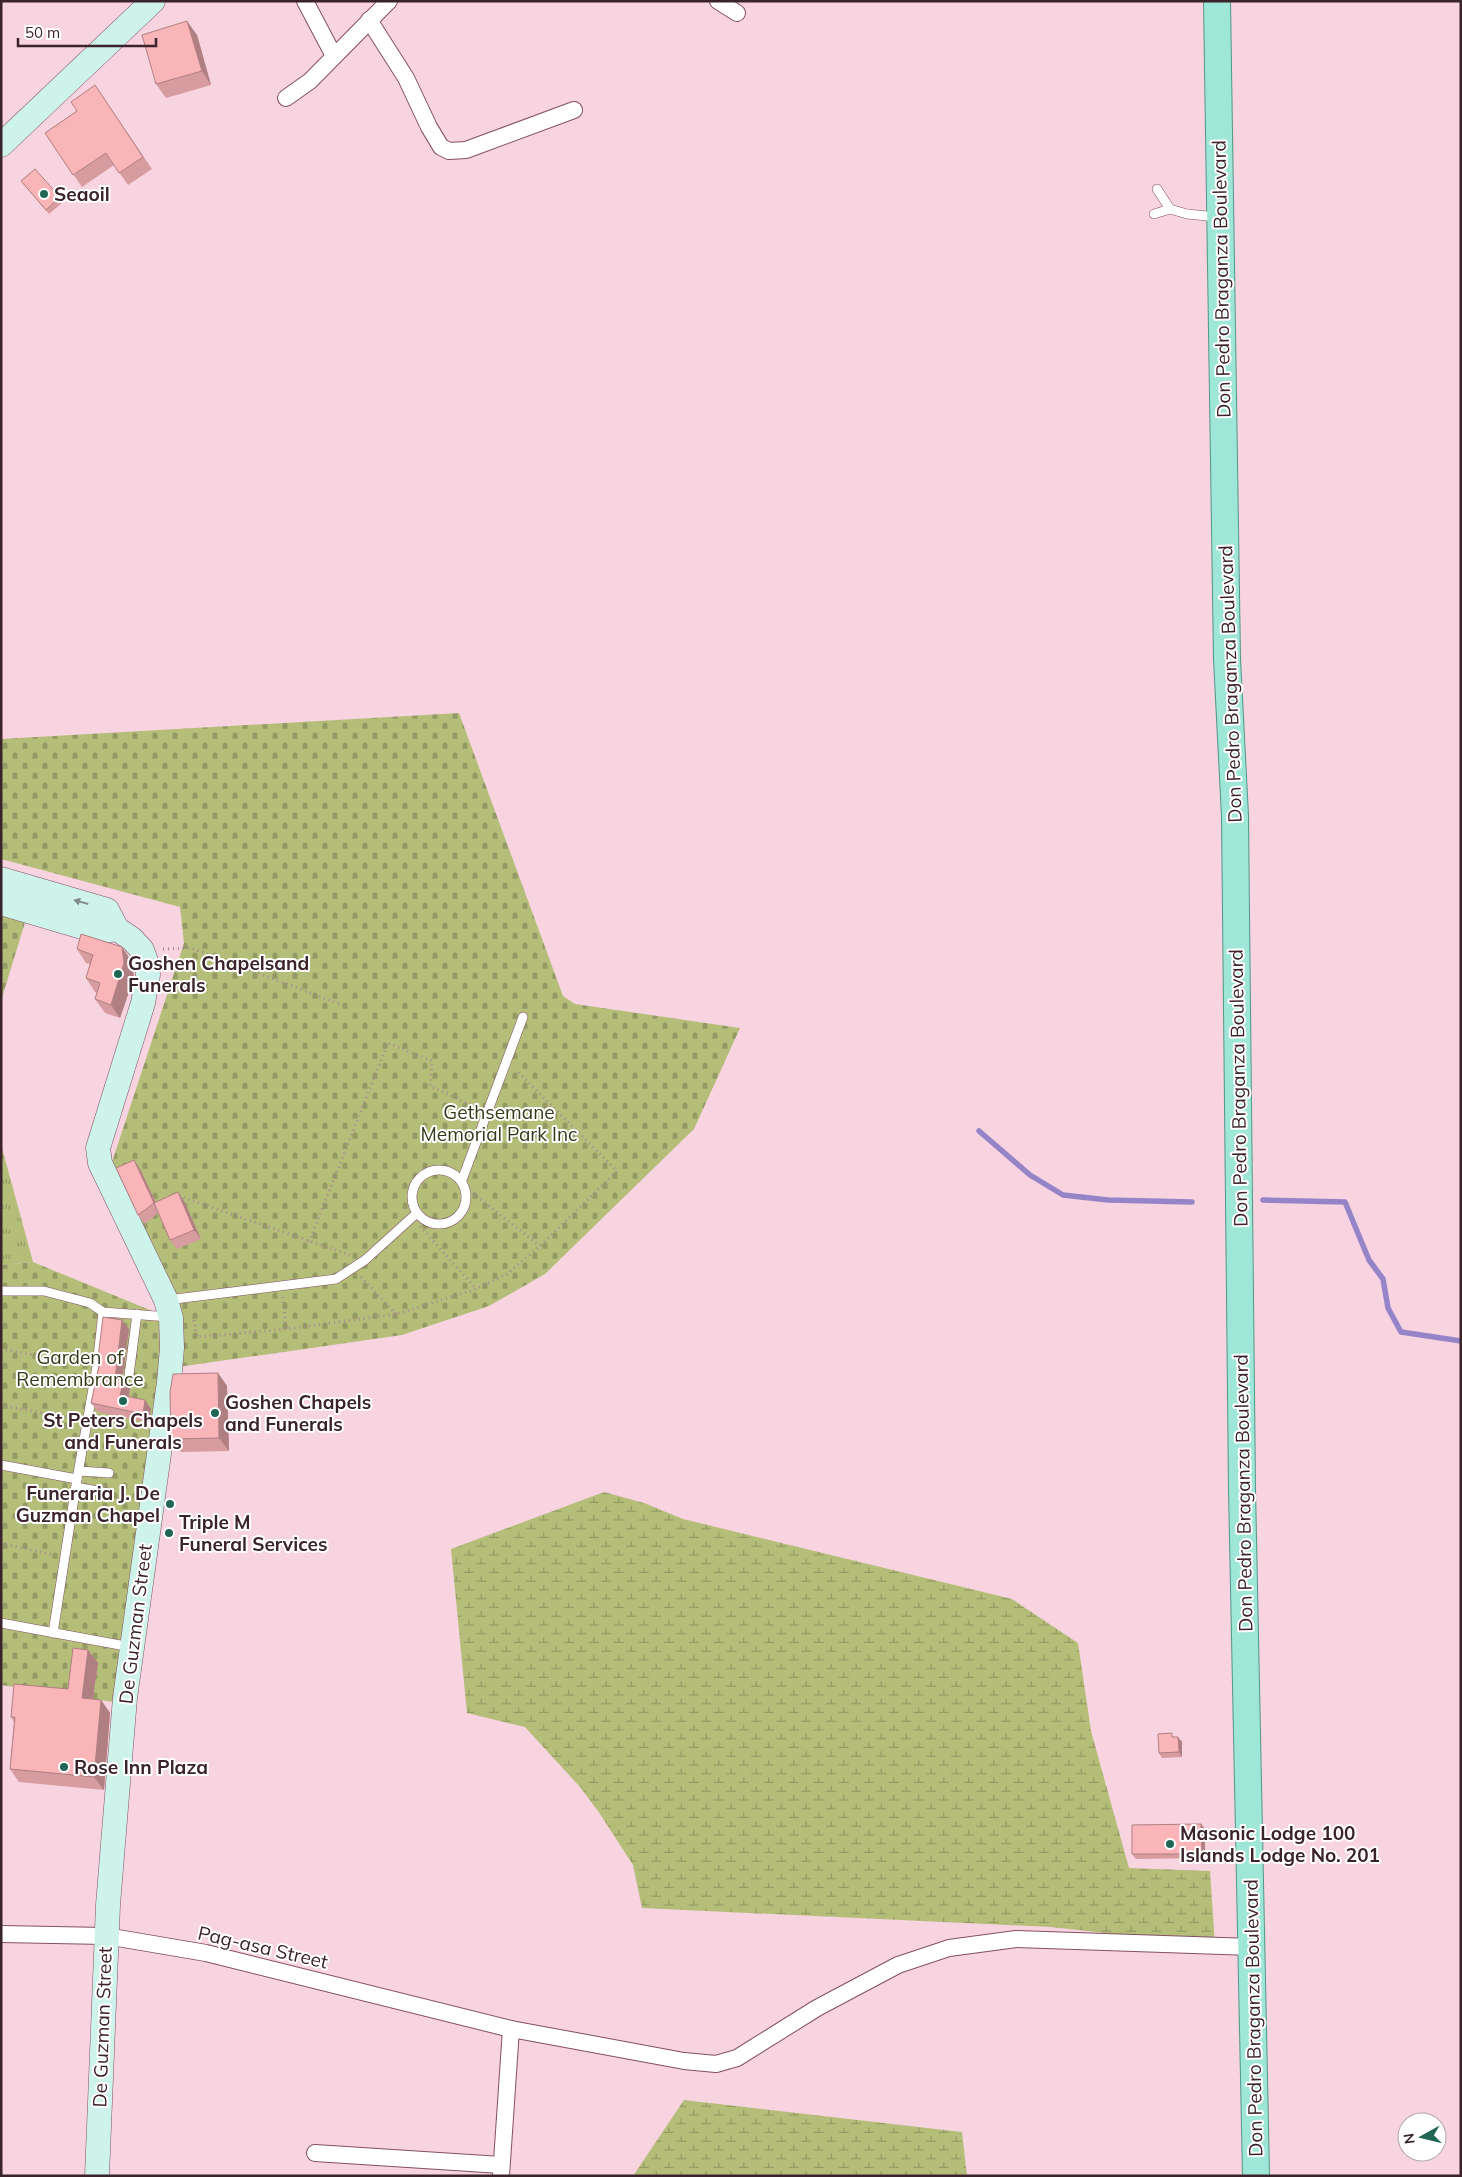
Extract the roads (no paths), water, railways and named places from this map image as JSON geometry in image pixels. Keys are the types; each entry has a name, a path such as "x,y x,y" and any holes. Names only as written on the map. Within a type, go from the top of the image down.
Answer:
{"main road":[{"name":"Don Pedro Braganza Boulevard","path":"1217,1 1227,650 1235,816 1242,1490 1256,2176"}],"street":[{"path":"1,146 153,1"},
{"path":"305,1 334,56"},
{"path":"286,98 310,81 389,1"},
{"path":"718,1 737,13"},
{"path":"369,20 406,78 429,127 441,146 449,151 458,152 466,150 574,110"},
{"path":"1,879 107,910 108,930 1,903"},
{"name":"De Guzman Street","path":"97,2176 106,1936 124,1698 165,1418 172,1348 168,1309 100,1162 98,1148 143,1003 148,975 147,964 142,950 132,939 108,930"},
{"name":"Pag-asa Street","path":"1,1934 106,1936 206,1953 511,2029 684,2061 716,2064 737,2058 817,2008 898,1965 949,1948 1016,1940 1252,1947"},
{"path":"315,2153 501,2170 511,2029"}],"lane":[{"path":"1157,189 1170,209"},
{"path":"1154,214 1170,209 1187,214 1220,218"},
{"path":"414,1216 428,1223 440,1225 453,1221 462,1212 466,1199 463,1183 487,1112 523,1017"},
{"path":"414,1216 411,1203 412,1189 418,1177 430,1170 444,1170 453,1172 463,1183"},
{"path":"1,1291 44,1291 90,1303 103,1312 137,1314 168,1309 190,1297 282,1284 336,1279 365,1260 414,1216"},
{"path":"53,1633 97,1366 103,1312"},
{"path":"130,1376 137,1314"},
{"path":"1,1465 77,1479 108,1493"},
{"path":"77,1479 109,1474"},
{"path":"1,1623 131,1647"}],"waterway":[{"path":"979,1131 1030,1175 1063,1195 1108,1200 1192,1202"},
{"path":"1263,1200 1345,1202 1369,1260 1383,1279 1388,1308 1401,1332 1461,1341"}],"place":[{"name":"Seaoil","path":"44,194"},
{"name":"Goshen Chapelsand Funerals","path":"118,974"},
{"name":"St Peters Chapels and Funerals","path":"123,1401"},
{"name":"Goshen Chapels and Funerals","path":"215,1413"},
{"name":"Funeraria J. De Guzman Chapel","path":"170,1504"},
{"name":"Triple M Funeral Services","path":"169,1533"},
{"name":"Rose Inn Plaza","path":"64,1767"},
{"name":"Masonic Lodge 100 Islands Lodge No. 201","path":"1170,1844"}],"park label":[{"name":"Gethsemane Memorial Park Inc","path":"499,1123"},
{"name":"Garden of Remembrance","path":"80,1368"}]}
